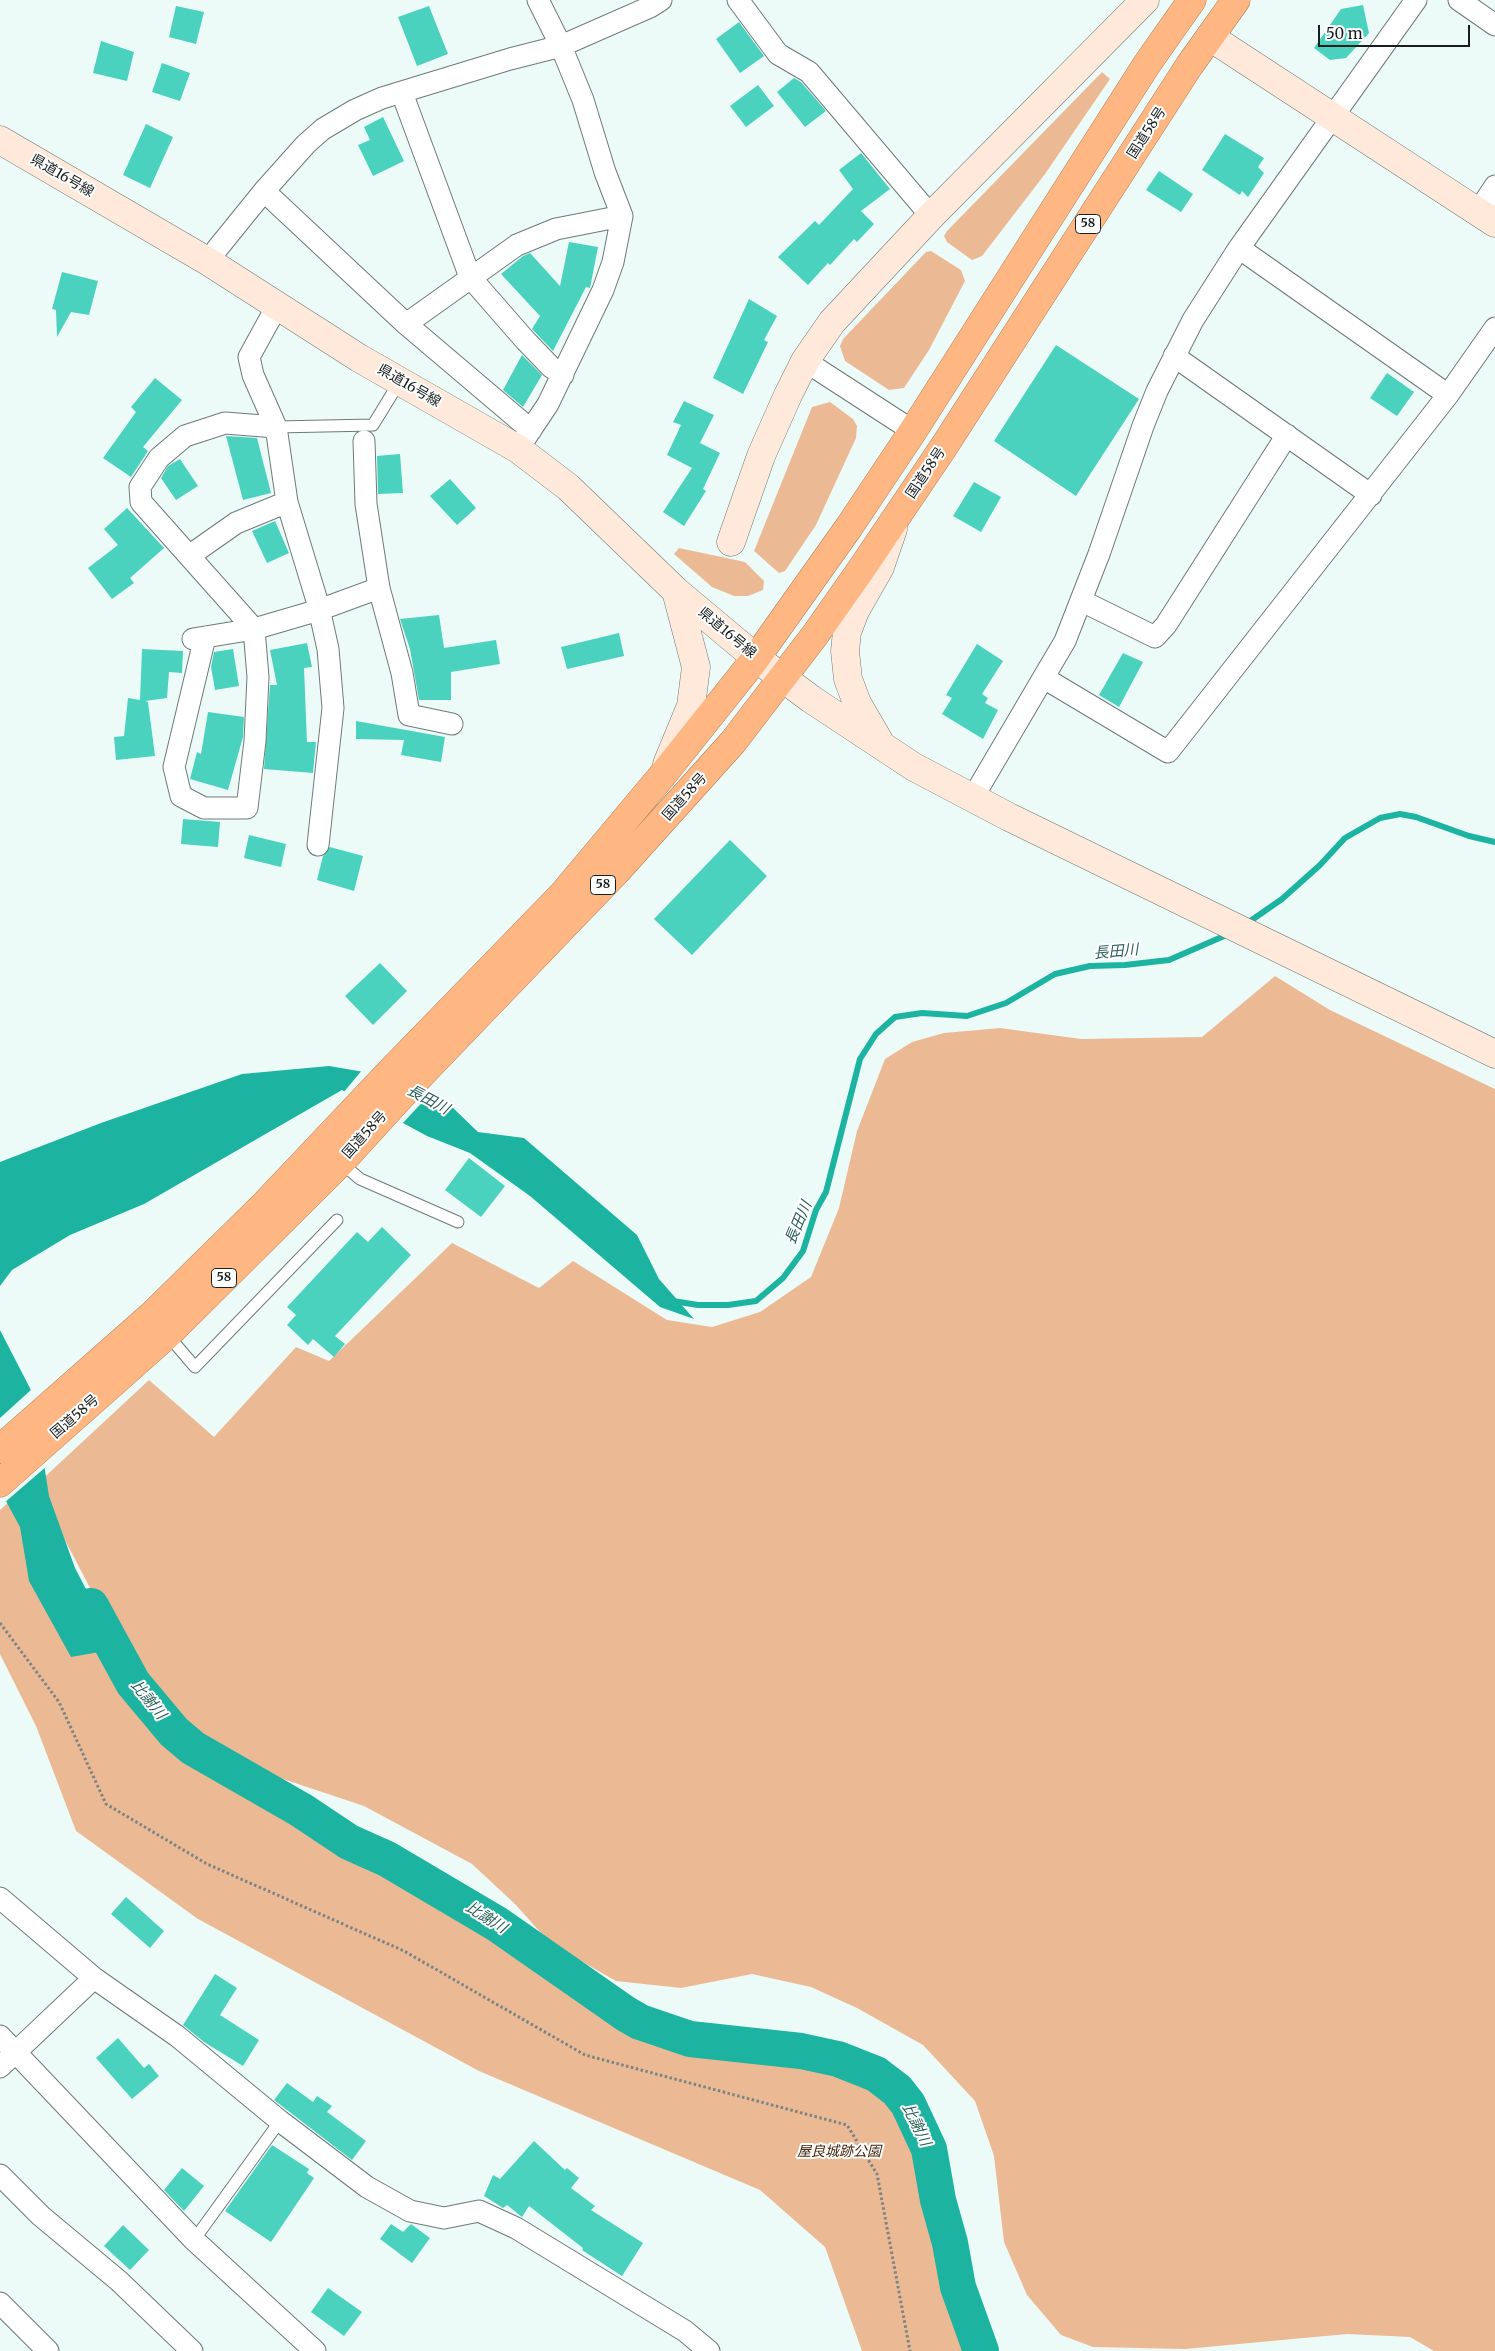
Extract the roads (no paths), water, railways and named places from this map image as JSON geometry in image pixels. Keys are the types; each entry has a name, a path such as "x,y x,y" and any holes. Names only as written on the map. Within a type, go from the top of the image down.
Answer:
{"highway":[{"name":"国道58号","path":"0,1482 56,1417 159,1326 331,1154 402,1077 563,894 661,777 756,658 849,527 913,431 1147,64 1192,0"},
{"name":"国道58号","path":"402,1077 616,872 728,748 783,678 897,516 1210,36 1236,0"},
{"name":"国道58号","path":"0,1449 56,1417"}],"street":[{"path":"264,191 406,324 525,440 563,375 604,290 614,262 622,216 605,172 583,100 538,0"},
{"path":"210,262 217,249 264,191 306,144 323,129 355,110 382,98 510,59 560,46 650,7 661,0"},
{"path":"738,0 778,54 809,72 931,216"},
{"path":"731,542 761,456 805,361 832,322 931,216 1145,0"},
{"path":"1396,0 1401,22"},
{"path":"972,799 1065,641 1082,601 1143,426 1174,356 1197,313 1239,248 1416,0"},
{"path":"1460,0 1495,25"},
{"path":"1210,36 1332,118 1487,217 1495,186"},
{"path":"402,93 470,277 525,340 551,367 563,375"},
{"name":"県道16号線","path":"0,140 210,262 277,306 400,381 525,440 568,487 676,591 756,658 783,678 914,767 972,799 1495,1054"},
{"path":"406,324 516,245 556,229 622,216"},
{"path":"1239,248 1448,395"},
{"path":"277,306 249,357 254,375 276,427 287,502 320,610 328,649 333,708 318,845"},
{"path":"1044,678 1168,752 1448,395 1495,328"},
{"path":"1174,356 1370,495"},
{"path":"805,361 913,431"},
{"path":"276,427 225,423 185,436 159,458 140,487 141,502 254,629 258,677 256,723 247,808 204,808 181,796 174,767 198,638 254,629 320,610 379,588"},
{"path":"1082,601 1155,637 1166,625 1287,435"},
{"path":"364,441 366,504 379,588 402,673 408,715 452,724"},
{"path":"189,556 236,523 287,502"},
{"path":"881,745 857,703 848,680 845,652 850,625 865,592 880,567 897,516"},
{"path":"661,777 691,706 696,667 676,591"},
{"path":"0,1898 94,1978 177,2036 280,2121 367,2187 410,2211 444,2218 479,2211 516,2228 685,2331 709,2351"},
{"path":"0,2068 94,1978"},
{"path":"0,2036 17,2051 194,2240 315,2351"},
{"path":"0,2175 41,2216 119,2281 192,2351"},
{"path":"0,2303 48,2351"}],"lane":[{"path":"276,427 373,424 400,381"},
{"path":"331,1154 360,1179 458,1222"},
{"path":"159,1326 195,1367 337,1220"},
{"path":"194,2240 280,2121"}],"water":[{"path":"329,1066 370,1073 452,1107 478,1132 524,1138 637,1235 659,1279 694,1319 660,1307 530,1196 470,1153 427,1136 342,1090 144,1204 70,1235 12,1270 0,1286 0,1162 101,1123 242,1074"},
{"path":"0,1330 33,1394 49,1496 75,1568 117,1649 71,1657 29,1581 20,1527 0,1490"}],"waterway":[{"name":"長田川","path":"1246,924 1282,899 1320,865 1345,838 1380,818 1400,814 1416,817 1469,836 1495,842"},
{"name":"長田川","path":"673,1301 698,1305 728,1305 756,1301 783,1278 803,1251 816,1210 826,1192 860,1059 876,1034 895,1017 922,1013 967,1016 1006,1003 1055,974 1090,966 1125,965 1169,960 1231,933"},
{"name":"比謝川","path":"91,1606 133,1683 174,1732 193,1748 301,1810 349,1842 387,1859 497,1924 626,2014 640,2022 690,2039 801,2051 838,2059 876,2074 897,2090 908,2104 929,2149 938,2200 950,2243 958,2287 981,2351"}],"park label":[{"name":"屋良城跡公園","path":"839,2152"}]}
